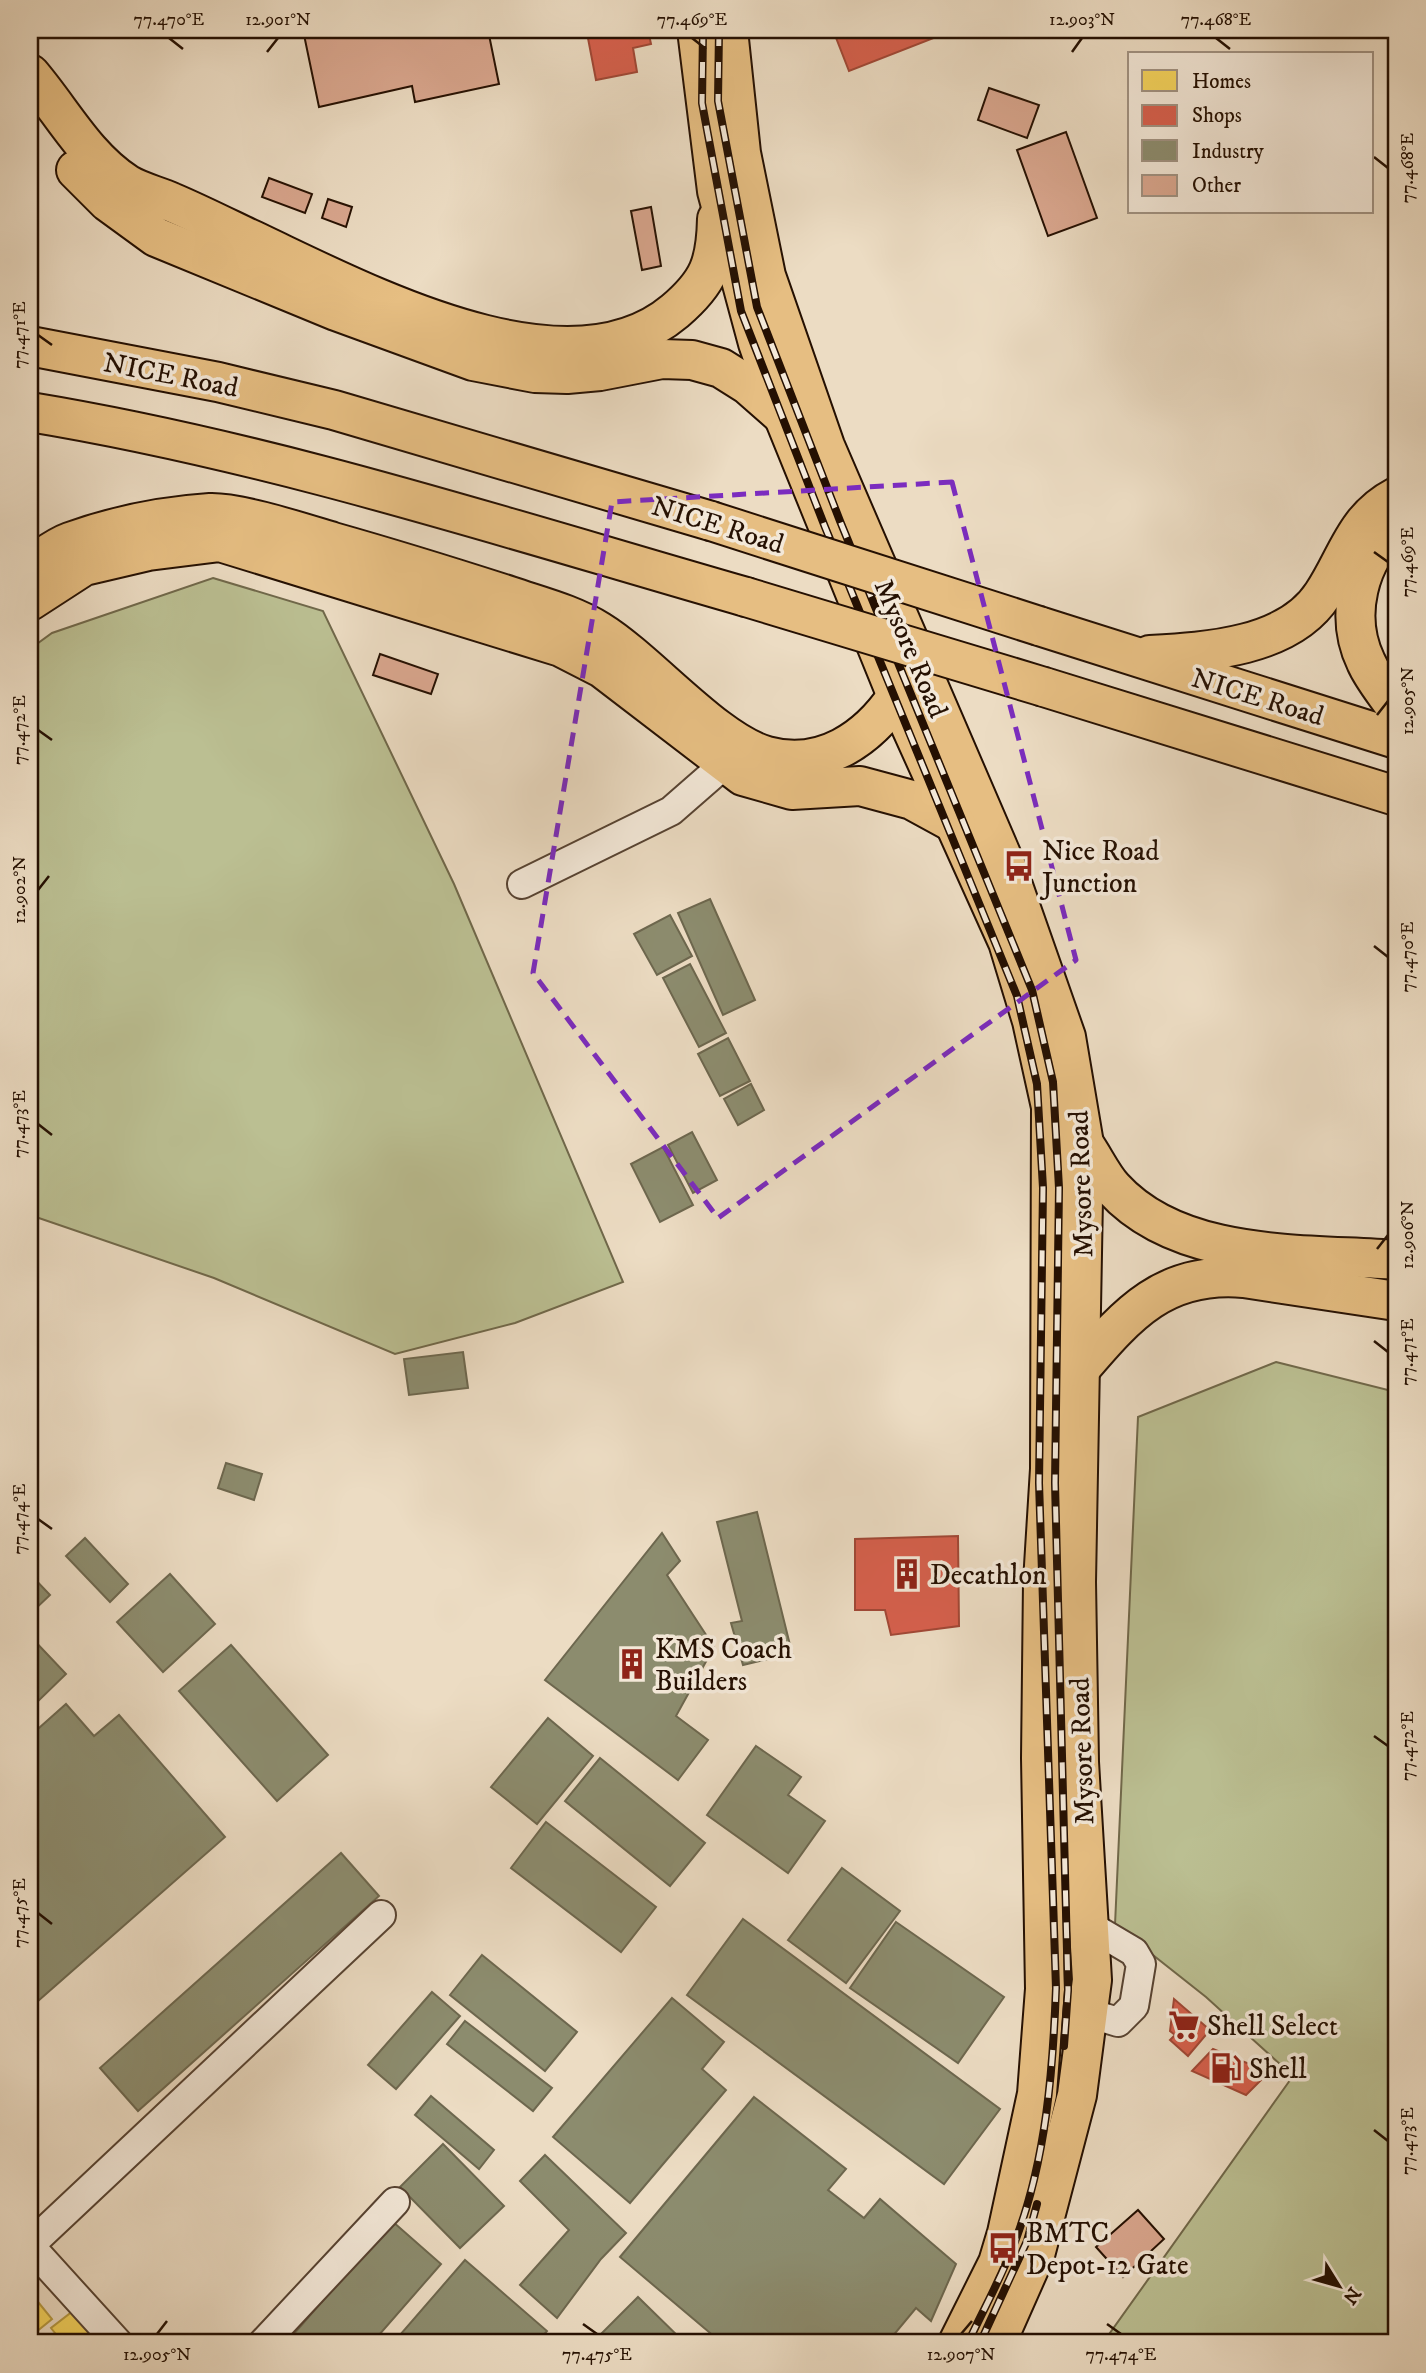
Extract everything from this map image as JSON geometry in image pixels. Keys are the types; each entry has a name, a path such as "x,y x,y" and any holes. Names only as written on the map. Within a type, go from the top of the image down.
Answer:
{"highway":[{"name":"Mysore Road","path":"697,30 717,191 754,332 783,415 897,696 1008,942 1032,1021 1051,1107 1066,1365 1076,1595 1079,1762 1090,1926 1090,1997 1077,2095 1035,2255 996,2343"},
{"name":"Mysore Road","path":"728,30 741,153 766,276 825,446 1006,866 1032,934 1066,1037 1084,1144 1066,1365 1050,1469 1043,1582 1041,1758 1047,1962 1037,2094 999,2263 958,2343"},
{"path":"30,74 78,137 128,184 444,324 519,343 590,344 623,338 651,328 670,315 690,297 708,274 716,254 717,191"},
{"path":"30,114 62,156 131,221 156,237 336,311 473,361 535,373 600,371 662,359 692,360 721,368 748,385 783,415"},
{"name":"NICE Road","path":"30,346 218,382 334,410 711,521 1396,739"},
{"name":"NICE Road","path":"30,412 229,453 323,477 746,597 1393,796"},
{"path":"1131,656 1192,653 1227,647 1290,626 1322,596 1352,538 1385,503 1396,497"},
{"path":"30,566 68,542 145,521 213,513 285,528 431,570 563,614 597,629 627,651 736,742 771,757 796,759 847,746 870,731 897,696"},
{"path":"1396,527 1363,568 1354,614 1365,661 1396,708"},
{"path":"30,601 84,566 148,551 220,542 561,647 603,668 743,776 792,790 860,786 912,800 956,824"},
{"path":"1084,1144 1113,1188 1162,1226 1188,1238 1221,1246 1396,1260"},
{"path":"1066,1365 1125,1317 1174,1287 1197,1279 1218,1275 1396,1301"},
{"path":"1047,1962 1090,1997"}],"street":[{"path":"522,884 671,811 726,763"},
{"path":"118,2343 30,2245 381,1915"},
{"path":"1090,1926 1134,1952 1141,1964 1134,2006 1127,2017 1118,2022 1090,1997"},
{"path":"263,2343 395,2202"}],"highlighted area":[{"path":"952,482 1076,960 718,1218 533,973 612,502"}],"green space":[{"path":"213,578 323,611 454,884 623,1282 515,1323 395,1354 214,1278 30,1215 30,649 52,633"},
{"path":"1276,1362 1396,1392 1396,2343 1108,2343 1105,2340 1293,2076 1206,1997 1115,1925 1138,1417"}],"building: Homes":[{"path":"34,2297 52,2319 30,2337 30,2300"},
{"path":"73,2311 99,2343 63,2343 51,2328"}],"building: Shops":[{"path":"605,30 648,30 651,44 633,48 637,72 596,80 587,33"},
{"path":"833,30 948,30 949,32 849,71"},
{"name":"Decathlon","path":"958,1536 959,1626 891,1635 885,1610 855,1610 855,1539"},
{"path":"1174,1999 1210,2030 1188,2056 1170,2040 1175,2035 1170,2031"},
{"path":"1213,2049 1269,2072 1246,2095 1192,2071"}],"building: Industry":[{"path":"710,899 755,1000 723,1015 678,913"},
{"path":"670,915 692,956 657,975 634,934"},
{"path":"690,964 726,1033 699,1047 663,978"},
{"path":"728,1038 750,1081 720,1096 698,1054"},
{"path":"751,1084 764,1110 738,1125 724,1099"},
{"path":"692,1132 717,1180 693,1193 668,1145"},
{"path":"663,1147 693,1205 660,1222 631,1164"},
{"path":"463,1352 468,1388 409,1395 404,1359"},
{"path":"226,1463 262,1474 254,1500 218,1488"},
{"path":"757,1512 792,1653 743,1665 731,1623 742,1621 717,1522"},
{"name":"KMS Coach Builders","path":"662,1533 680,1561 667,1575 714,1647 676,1716 708,1740 678,1780 545,1680"},
{"path":"85,1538 128,1584 110,1602 66,1556"},
{"path":"30,1574 50,1595 30,1614"},
{"path":"170,1574 215,1624 163,1672 117,1622"},
{"path":"30,1636 66,1674 30,1709"},
{"path":"231,1645 328,1755 277,1801 179,1691"},
{"path":"66,1704 94,1736 119,1715 225,1837 30,2008 30,1736"},
{"path":"548,1718 593,1756 537,1824 491,1787"},
{"path":"756,1746 801,1777 788,1795 825,1821 788,1873 707,1815"},
{"path":"600,1758 705,1843 670,1886 565,1801"},
{"path":"546,1822 656,1907 621,1952 511,1868"},
{"path":"341,1853 379,1896 138,2111 100,2068"},
{"path":"842,1868 900,1911 846,1983 788,1940"},
{"path":"743,1919 1000,2109 944,2184 687,1995"},
{"path":"896,1922 1004,1997 958,2063 850,1988"},
{"path":"482,1955 577,2032 545,2071 450,1995"},
{"path":"432,1992 460,2016 396,2089 368,2065"},
{"path":"672,1998 724,2042 702,2069 726,2090 630,2203 553,2137"},
{"path":"465,2021 552,2088 533,2111 447,2044"},
{"path":"431,2096 494,2150 479,2169 415,2115"},
{"path":"754,2097 846,2169 828,2190 864,2218 880,2199 956,2264 931,2321 916,2308 887,2343 722,2343 620,2257"},
{"path":"443,2144 504,2206 460,2248 400,2187"},
{"path":"545,2155 626,2233 601,2259 557,2318 520,2285 569,2230 520,2181"},
{"path":"392,2221 441,2264 372,2343 286,2343"},
{"path":"465,2260 547,2331 537,2343 393,2343"},
{"path":"638,2297 685,2343 592,2343"}],"building: Other":[{"path":"303,30 488,30 499,84 415,102 412,86 319,107"},
{"path":"989,88 1039,105 1027,138 978,120"},
{"path":"1066,132 1097,218 1048,236 1017,150"},
{"path":"269,178 312,194 305,213 262,197"},
{"path":"328,199 352,207 346,227 322,218"},
{"path":"651,207 661,266 642,270 631,211"},
{"path":"380,654 438,674 431,694 373,675"},
{"path":"1138,2210 1164,2239 1123,2277 1096,2247"}],"railway":[{"path":"703,30 702,103 741,311 825,527 1017,996 1037,1084 1043,1188 1039,1483 1055,2019 1046,2114 1027,2206 1006,2263 968,2343"},
{"path":"719,30 718,101 757,307 840,521 1032,990 1053,1082 1059,1188 1055,1483 1068,1990 1064,2046"},
{"path":"980,2343 1027,2241 1037,2204"}],"place":[{"name":"Nice Road Junction","path":"1019,866"},
{"name":"Decathlon","path":"907,1574"},
{"name":"KMS Coach Builders","path":"632,1664"},
{"name":"Shell Select","path":"1184,2025"},
{"name":"Shell","path":"1226,2068"},
{"name":"BMTC Depot-12 Gate","path":"1003,2248"}]}
